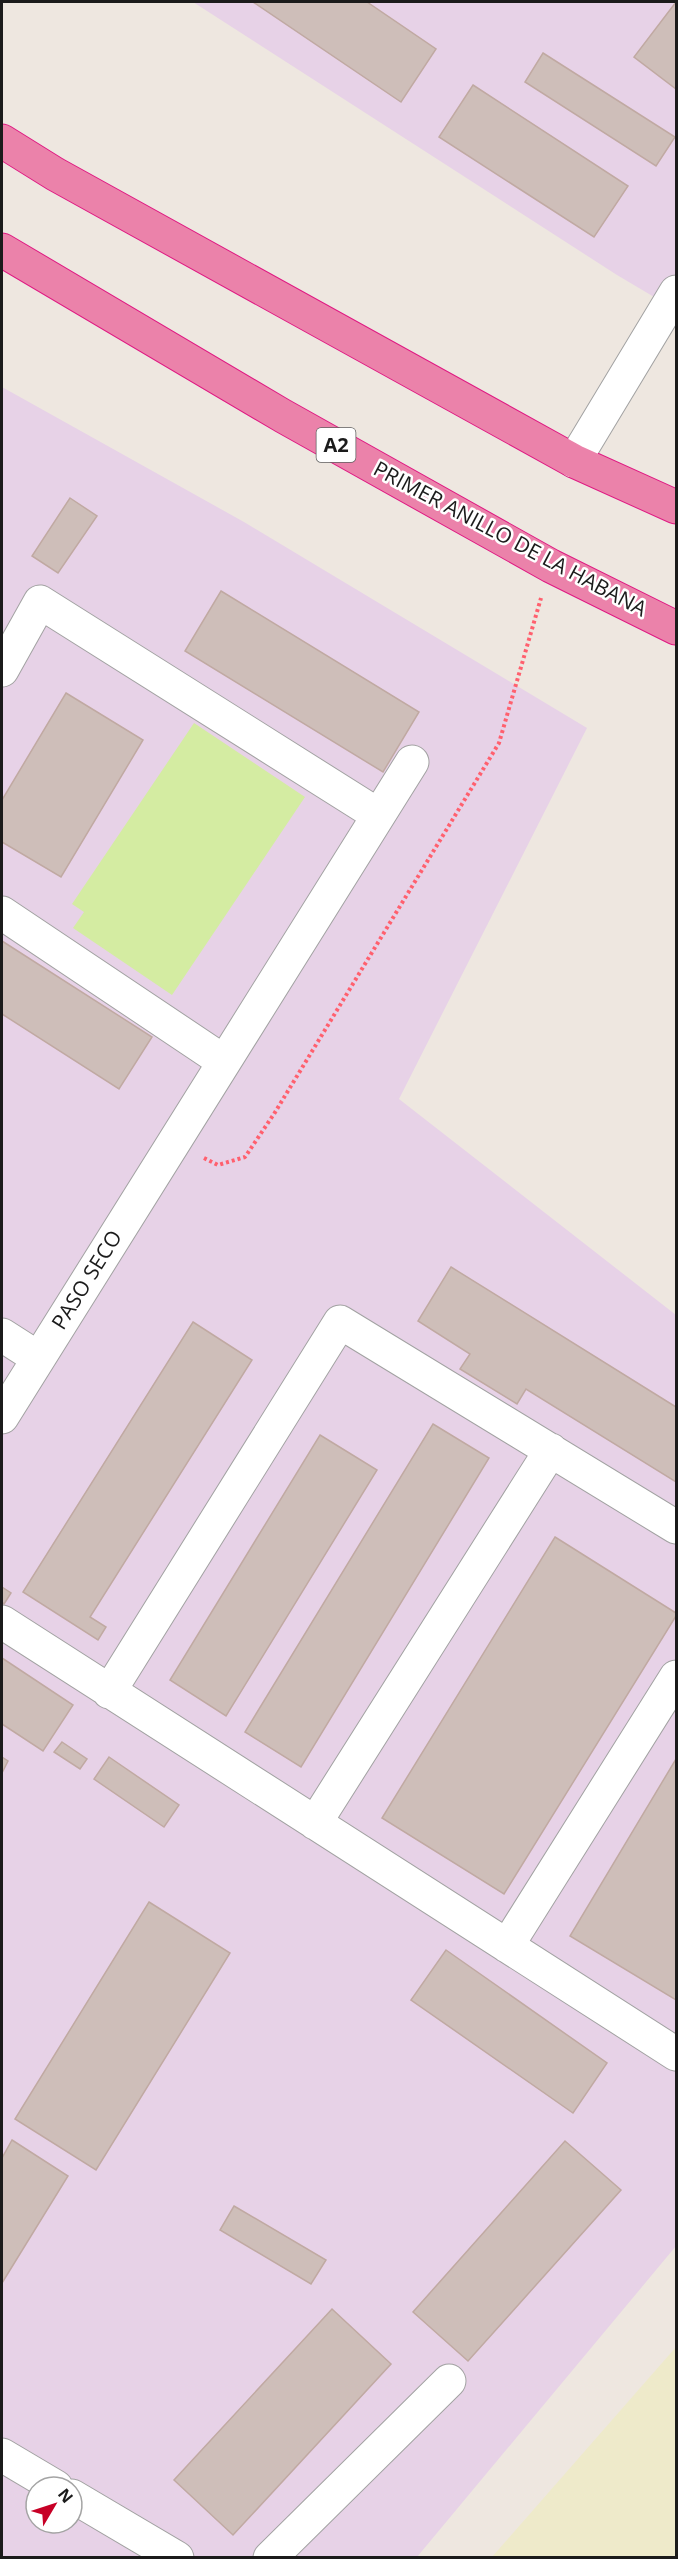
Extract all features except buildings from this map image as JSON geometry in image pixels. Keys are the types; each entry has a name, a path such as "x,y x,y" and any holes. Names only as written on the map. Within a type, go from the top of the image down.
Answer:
{"highway":[{"path":"2,141 55,174 574,461 676,507"},
{"name":"PRIMER ANILLO DE LA HABANA","path":"2,250 283,416 550,566 676,628"}],"street":[{"path":"574,461 676,292"},
{"path":"2,670 40,602 378,815"},
{"name":"PASO SECO","path":"2,1417 412,762"},
{"path":"2,913 223,1061"},
{"path":"109,1692 340,1322 676,1527"},
{"path":"2,1335 38,1358"},
{"path":"315,1823 550,1450"},
{"path":"2,1622 676,2054"},
{"path":"507,1946 676,1677"},
{"path":"270,2558 449,2381"},
{"path":"2,2455 36,2475"},
{"path":"84,2503 177,2558"}],"path":[{"path":"172,1143 218,1165 245,1157 274,1114 499,743 550,566"}],"shaded area":[{"path":"193,2 676,2 676,310 617,275"},
{"path":"2,387 244,522 587,728 399,1099 676,1315 676,2246 417,2557 2,2557"},
{"path":"676,2347 676,2557 492,2557"}],"green space":[{"path":"194,723 305,797 172,995 73,928 84,912 72,904"}]}
